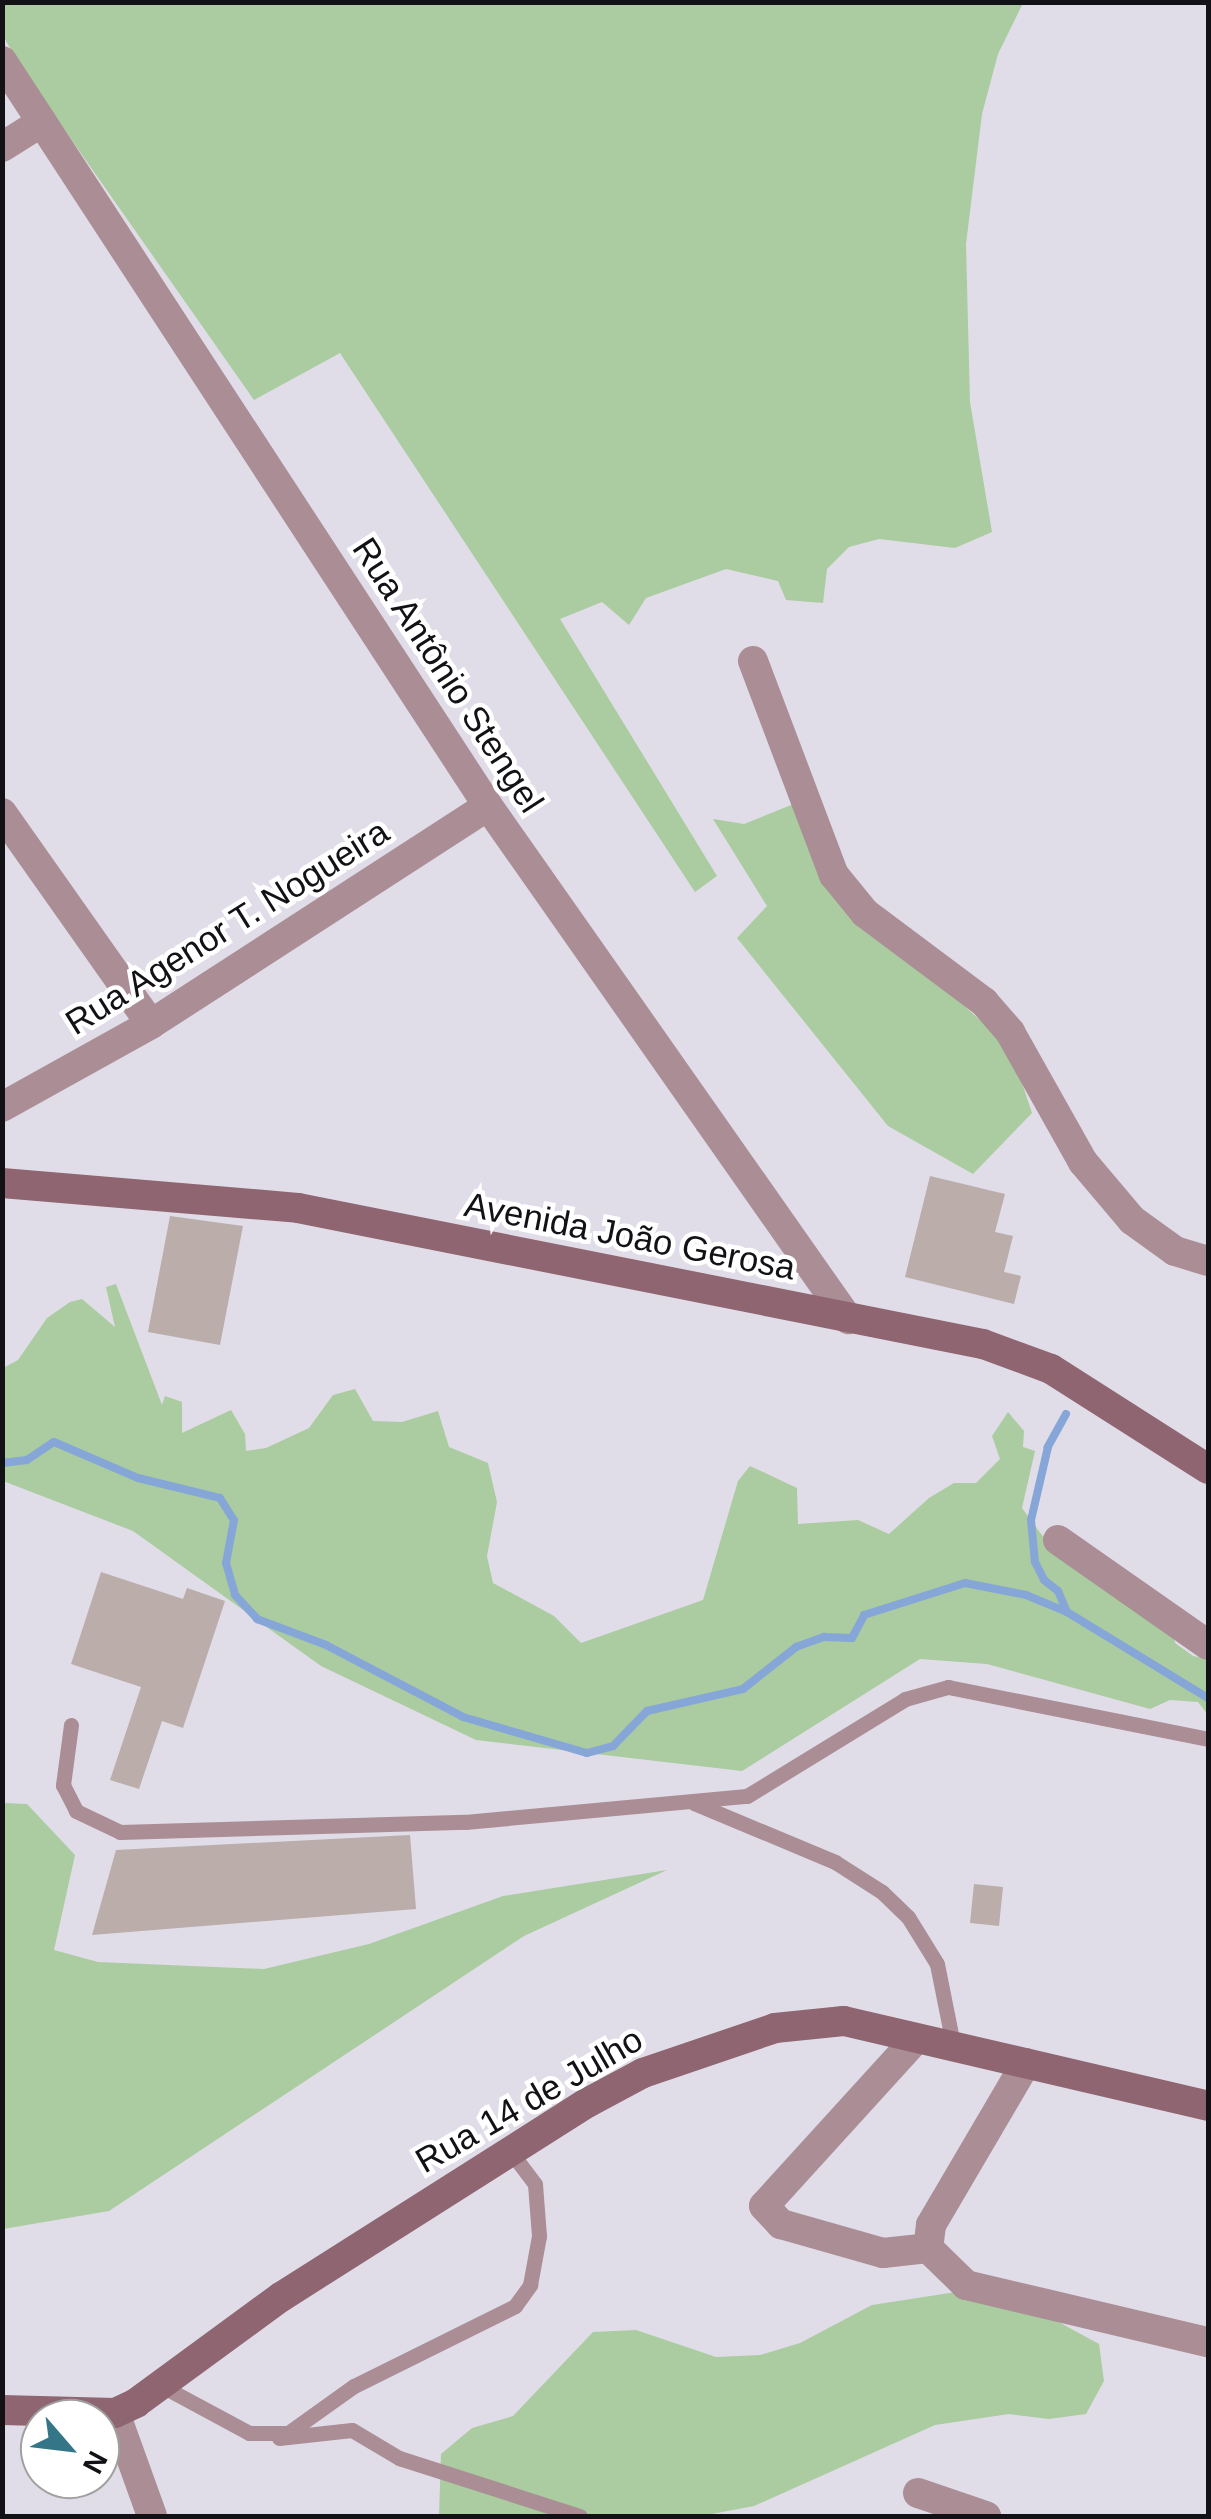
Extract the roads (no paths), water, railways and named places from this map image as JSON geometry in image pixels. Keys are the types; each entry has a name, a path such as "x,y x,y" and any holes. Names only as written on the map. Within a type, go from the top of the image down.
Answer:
{"street":[{"name":"Rua Antônio Stengel","path":"2,62 488,806 848,1318"},
{"path":"2,147 42,122"},
{"path":"753,661 834,875 866,912 984,1002 1010,1032 1083,1162 1132,1220 1175,1251 1208,1262"},
{"name":"Rua Agenor T. Nogueira","path":"2,1107 150,1024 488,806"},
{"path":"2,813 150,1024"},
{"name":"Avenida João Gerosa","path":"2,1183 298,1208 1020,1353 1208,1469"},
{"path":"1058,1540 1208,1645"},
{"name":"Rua 14 de Julho","path":"120,2409 160,2385 281,2296 510,2151 642,2073 775,2028 844,2020 954,2050 1208,2106"},
{"path":"915,2040 764,2206 767,2215 883,2252 928,2248 966,2285 1208,2342"},
{"path":"928,2248 931,2226 1026,2064"},
{"path":"120,2426 152,2516"},
{"path":"918,2493 986,2516"}],"lane":[{"path":"71,1726 62,1785 76,1811 120,1832 465,1822 690,1802 772,1786 893,1706 948,1688 1205,1736"},
{"path":"690,1802 835,1862 882,1892 908,1917 937,1964 954,2050"},
{"path":"267,2437 288,2433 354,2386 515,2306 530,2285 539,2236 535,2184 510,2151"},
{"path":"160,2385 267,2437 298,2440 328,2429 352,2430 399,2458 580,2516"}],"waterway":[{"path":"1066,1414 1048,1447 1031,1520 1035,1562 1044,1580 1058,1591 1067,1612 1208,1698"},
{"path":"2,1463 27,1460 54,1442 138,1478 220,1498 234,1520 226,1563 235,1595 257,1619 326,1645 463,1717 587,1753 613,1746 647,1711 743,1689 796,1647 824,1637 852,1638 864,1615 965,1583 1026,1595 1067,1612"}]}
